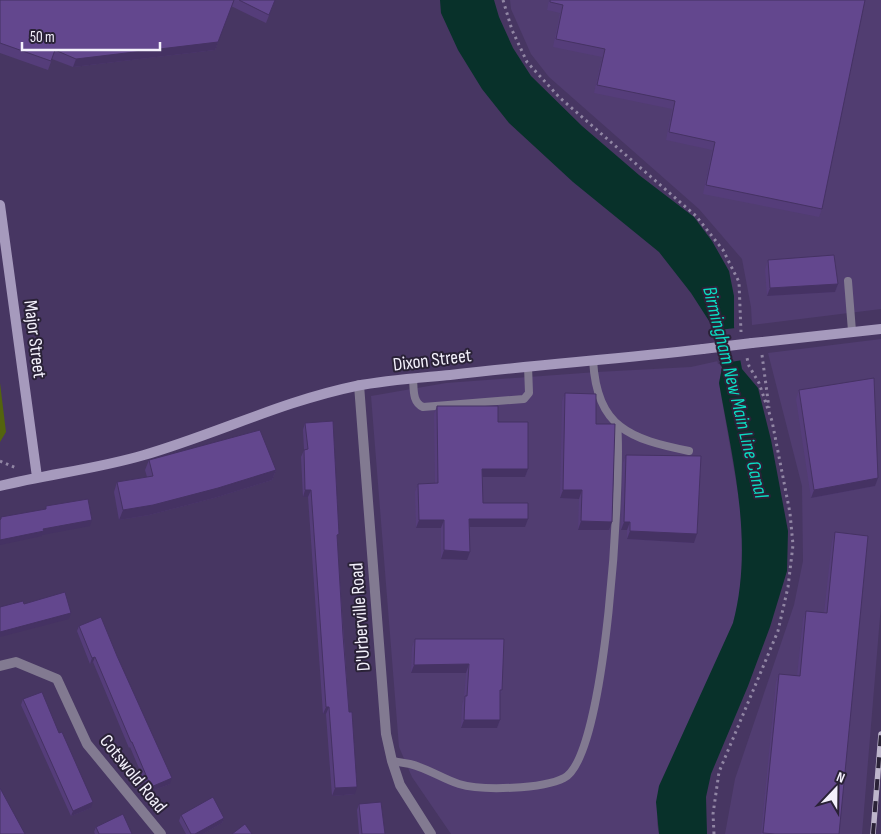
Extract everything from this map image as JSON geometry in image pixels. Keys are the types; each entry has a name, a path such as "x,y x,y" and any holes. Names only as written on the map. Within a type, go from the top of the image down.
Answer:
{"street":[{"name":"Major Street","path":"0,205 37,477"},
{"name":"Dixon Street","path":"0,486 144,455 286,405 359,385 881,329"},
{"name":"D'Urberville Road","path":"359,385 386,734 400,785 431,834"},
{"name":"Cotswold Road","path":"0,666 16,662 57,679 87,744 162,834"}],"lane":[{"path":"848,281 852,331"},
{"path":"593,360 596,388 608,412 617,424 638,438 657,445 688,451"},
{"path":"413,379 415,400 423,407 524,399 529,393 528,366"},
{"path":"392,761 411,764 461,785 510,789 552,783 566,778 577,764 587,740 604,654 615,536 619,442 617,424"}],"path":[{"path":"503,0 512,30 527,62 559,97 696,216 723,250 740,282 740,328 742,337"},
{"path":"752,343 763,355 769,414"},
{"path":"714,834 713,814 719,772 778,631 788,587 792,545 790,514 769,414 760,383 749,366 747,356"}],"shaded area":[{"path":"510,0 881,0 881,309 752,325 751,307 742,259 699,209 549,77 531,54 511,9"},
{"path":"881,339 881,605 862,834 725,834 735,779 794,605 803,561 802,486 768,353"},
{"path":"718,361 722,368 719,383 740,505 743,554 739,600 733,623 708,683 659,786 657,824 659,834 451,834 412,777 399,747 371,396 446,383 691,367"}],"green space":[{"path":"0,383 6,432 0,442"}],"water":[{"name":"Birmingham New Main Line Canal","path":"440,0 494,0 499,17 513,48 531,76 582,126 639,175 694,217 712,241 729,271 734,296 734,327 742,369 758,388 771,440 788,531 787,571 770,627 748,686 711,774 706,797 707,834 659,834 656,802 659,786 733,623 739,593 742,563 739,503 719,383 722,368 711,324 691,293 659,252 573,182 509,123 482,89 458,50 441,13"}],"pier":[{"path":"736,328 743,360 718,364 709,331"}],"building":[{"path":"0,0 234,0 218,42 76,59 55,50 51,61 0,43"},
{"path":"239,0 275,0 269,15"},
{"path":"550,0 865,0 822,209 706,185 715,142 669,132 675,101 597,85 605,49 556,39 563,5 550,2"},
{"path":"834,255 838,284 770,288 768,260"},
{"path":"874,378 878,478 814,490 799,390"},
{"path":"565,393 596,394 596,424 615,424 612,522 581,521 582,490 563,490"},
{"path":"437,406 498,406 498,422 528,422 528,469 482,469 483,503 528,503 528,519 469,519 470,552 444,550 444,520 419,520 418,484 438,483"},
{"path":"333,421 343,635 349,712 352,712 357,787 335,788 329,707 326,707 311,490 305,490 304,450 308,449 305,423"},
{"path":"260,430 276,470 153,505 123,510 117,482 153,476 149,460"},
{"path":"626,455 701,456 697,534 630,531 630,522 624,522"},
{"path":"88,499 92,520 43,529 44,531 0,540 1,517 46,509 46,506"},
{"path":"835,532 868,536 839,834 763,833 779,674 800,676 806,611 827,613"},
{"path":"65,592 71,613 0,632 0,607 23,601 24,604"},
{"path":"101,617 172,778 151,787 95,657 92,658 79,626"},
{"path":"415,639 504,639 500,720 464,720 469,664 414,665"},
{"path":"42,692 59,733 62,732 93,802 73,811 23,699"},
{"path":"0,788 25,834 0,834"},
{"path":"213,797 224,818 195,834 191,834 181,815"},
{"path":"381,802 385,834 362,834 359,804"},
{"path":"123,814 132,834 99,834 96,827"},
{"path":"245,824 252,834 232,834"}],"railway":[{"path":"873,834 881,734"}]}
